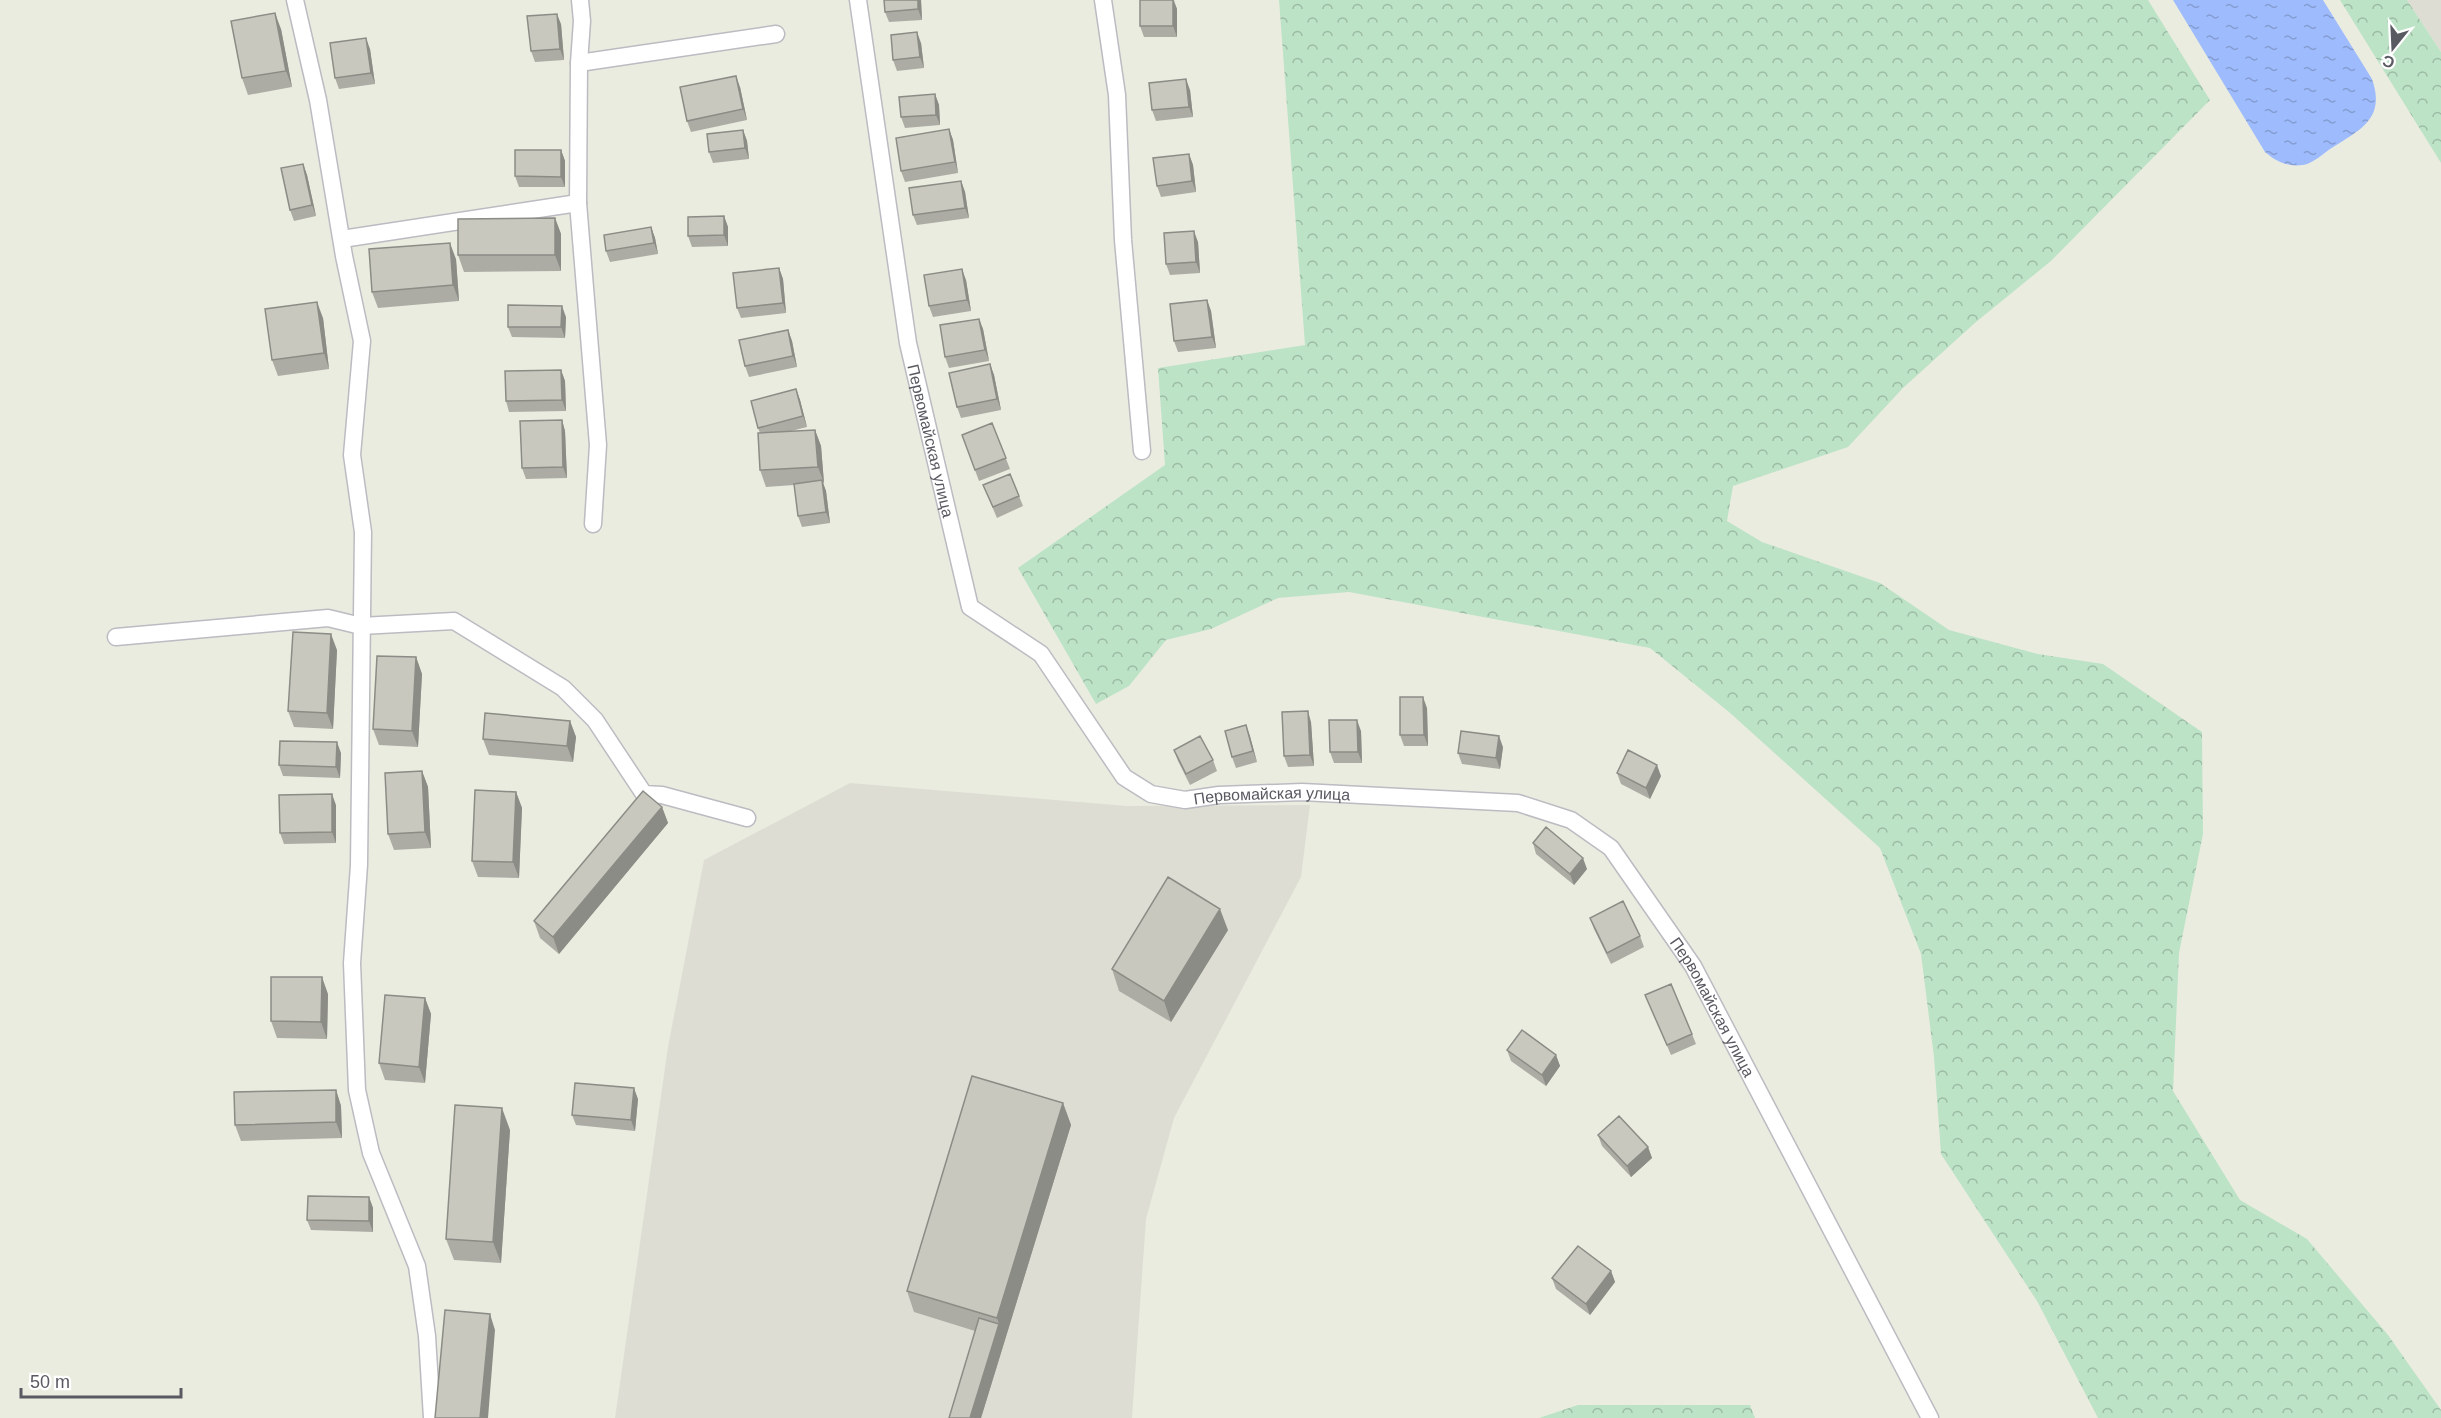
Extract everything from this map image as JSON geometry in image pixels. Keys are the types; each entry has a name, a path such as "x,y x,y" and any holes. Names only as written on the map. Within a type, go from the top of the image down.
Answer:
{"street":[{"path":"295,0 318,100 362,341 352,455 363,532 359,865 352,963 357,1090 371,1153 417,1266 427,1336 432,1418"},
{"path":"580,0 582,21 579,63 578,203 598,445 593,524"},
{"name":"Первомайская улица","path":"858,0 908,343 970,608 1041,654 1124,777 1151,794 1185,800 1219,795 1302,792 1518,803 1571,820 1611,848 1693,966 1930,1418"},
{"path":"1103,0 1117,95 1123,240 1142,451"},
{"path":"579,63 776,34"},
{"path":"342,239 578,203"},
{"path":"116,637 328,618 361,626 454,621 563,688 595,720 644,794 662,795 747,818"}],"shaded area":[{"path":"2407,0 2441,0 2441,52"},
{"path":"850,783 1127,806 1310,805 1301,877 1174,1118 1146,1219 1132,1418 615,1418 668,1047 704,860"}],"green space":[{"path":"1279,0 2148,0 2210,100 2051,261 1976,322 1903,388 1848,447 1733,486 1727,521 1762,542 1880,583 1949,630 2038,654 2103,664 2202,732 2203,834 2179,953 2173,1091 2240,1200 2307,1239 2388,1335 2441,1410 2441,1418 2098,1418 2037,1301 1941,1154 1934,1057 1921,954 1880,848 1729,712 1650,648 1349,592 1278,598 1211,629 1166,640 1129,686 1096,704 1018,568 1165,465 1158,368 1305,345"},
{"path":"2340,0 2407,0 2441,52 2441,163"},
{"path":"1578,1405 1750,1405 1755,1418 1539,1418"}],"water":[{"path":"2173,0 2323,0 2372,79 2376,104 2373,114 2368,122 2351,136 2310,163 2292,165 2278,161 2265,152"}],"building":[{"path":"884,0 918,0 918,9 885,12"},
{"path":"1140,0 1173,0 1173,26 1140,26"},
{"path":"275,13 286,71 242,78 231,21"},
{"path":"557,14 560,49 531,51 527,16"},
{"path":"917,32 920,57 893,60 891,35"},
{"path":"366,38 371,73 335,78 330,43"},
{"path":"736,76 743,109 687,121 680,87"},
{"path":"1186,79 1189,107 1152,110 1149,83"},
{"path":"935,94 936,115 901,117 899,97"},
{"path":"949,129 955,162 901,171 896,138"},
{"path":"743,130 745,148 709,152 707,134"},
{"path":"515,150 561,150 561,177 515,176"},
{"path":"1189,154 1192,181 1157,186 1153,158"},
{"path":"303,164 312,205 290,210 281,168"},
{"path":"961,181 965,208 913,215 909,188"},
{"path":"724,216 724,235 688,236 688,217"},
{"path":"555,218 555,255 458,255 458,219"},
{"path":"651,227 654,243 606,251 604,235"},
{"path":"1194,231 1196,262 1166,264 1164,233"},
{"path":"450,243 453,285 372,292 369,249"},
{"path":"779,268 783,303 737,308 733,273"},
{"path":"962,269 967,300 929,306 924,275"},
{"path":"1207,300 1212,337 1174,341 1170,304"},
{"path":"317,302 324,353 272,360 265,309"},
{"path":"508,305 562,306 561,327 508,327"},
{"path":"979,319 985,350 945,357 940,325"},
{"path":"788,330 793,356 745,366 739,340"},
{"path":"990,364 997,399 957,407 949,373"},
{"path":"561,370 562,400 506,401 505,371"},
{"path":"796,389 803,416 758,428 751,401"},
{"path":"562,420 563,467 522,468 520,421"},
{"path":"992,423 1006,458 975,470 962,435"},
{"path":"815,430 818,467 760,470 758,433"},
{"path":"1010,474 1019,496 993,507 983,485"},
{"path":"822,480 826,512 798,516 794,484"},
{"path":"293,632 331,634 327,713 288,711"},
{"path":"377,656 416,657 412,731 373,729"},
{"path":"1400,697 1423,697 1424,735 1400,735"},
{"path":"1308,711 1310,755 1284,756 1282,712"},
{"path":"485,713 570,721 567,746 483,739"},
{"path":"1329,720 1357,720 1358,752 1330,752"},
{"path":"1246,725 1253,751 1232,757 1225,731"},
{"path":"1461,731 1499,736 1496,758 1458,753"},
{"path":"1200,736 1213,760 1186,774 1174,750"},
{"path":"280,741 337,742 336,767 279,765"},
{"path":"1628,750 1657,765 1646,788 1617,773"},
{"path":"422,771 425,832 388,834 385,773"},
{"path":"475,790 516,792 513,862 472,861"},
{"path":"643,791 662,807 553,937 534,921"},
{"path":"332,794 332,832 280,833 279,795"},
{"path":"1546,827 1583,858 1570,874 1533,843"},
{"path":"1168,877 1220,909 1164,1001 1112,969"},
{"path":"1623,901 1640,936 1607,953 1590,918"},
{"path":"271,977 322,977 321,1022 271,1021"},
{"path":"1671,984 1692,1034 1667,1045 1645,995"},
{"path":"385,995 425,998 419,1067 379,1063"},
{"path":"1522,1030 1556,1055 1542,1075 1507,1050"},
{"path":"972,1076 1063,1103 997,1318 907,1291"},
{"path":"575,1083 634,1088 631,1120 572,1115"},
{"path":"336,1090 336,1122 235,1125 234,1092"},
{"path":"455,1105 502,1108 493,1242 446,1239"},
{"path":"1619,1116 1648,1147 1627,1166 1598,1135"},
{"path":"308,1196 369,1197 369,1221 307,1220"},
{"path":"1578,1246 1611,1271 1586,1304 1552,1278"},
{"path":"445,1310 490,1314 480,1418 435,1418"},
{"path":"979,1318 999,1324 970,1418 949,1418"}]}
